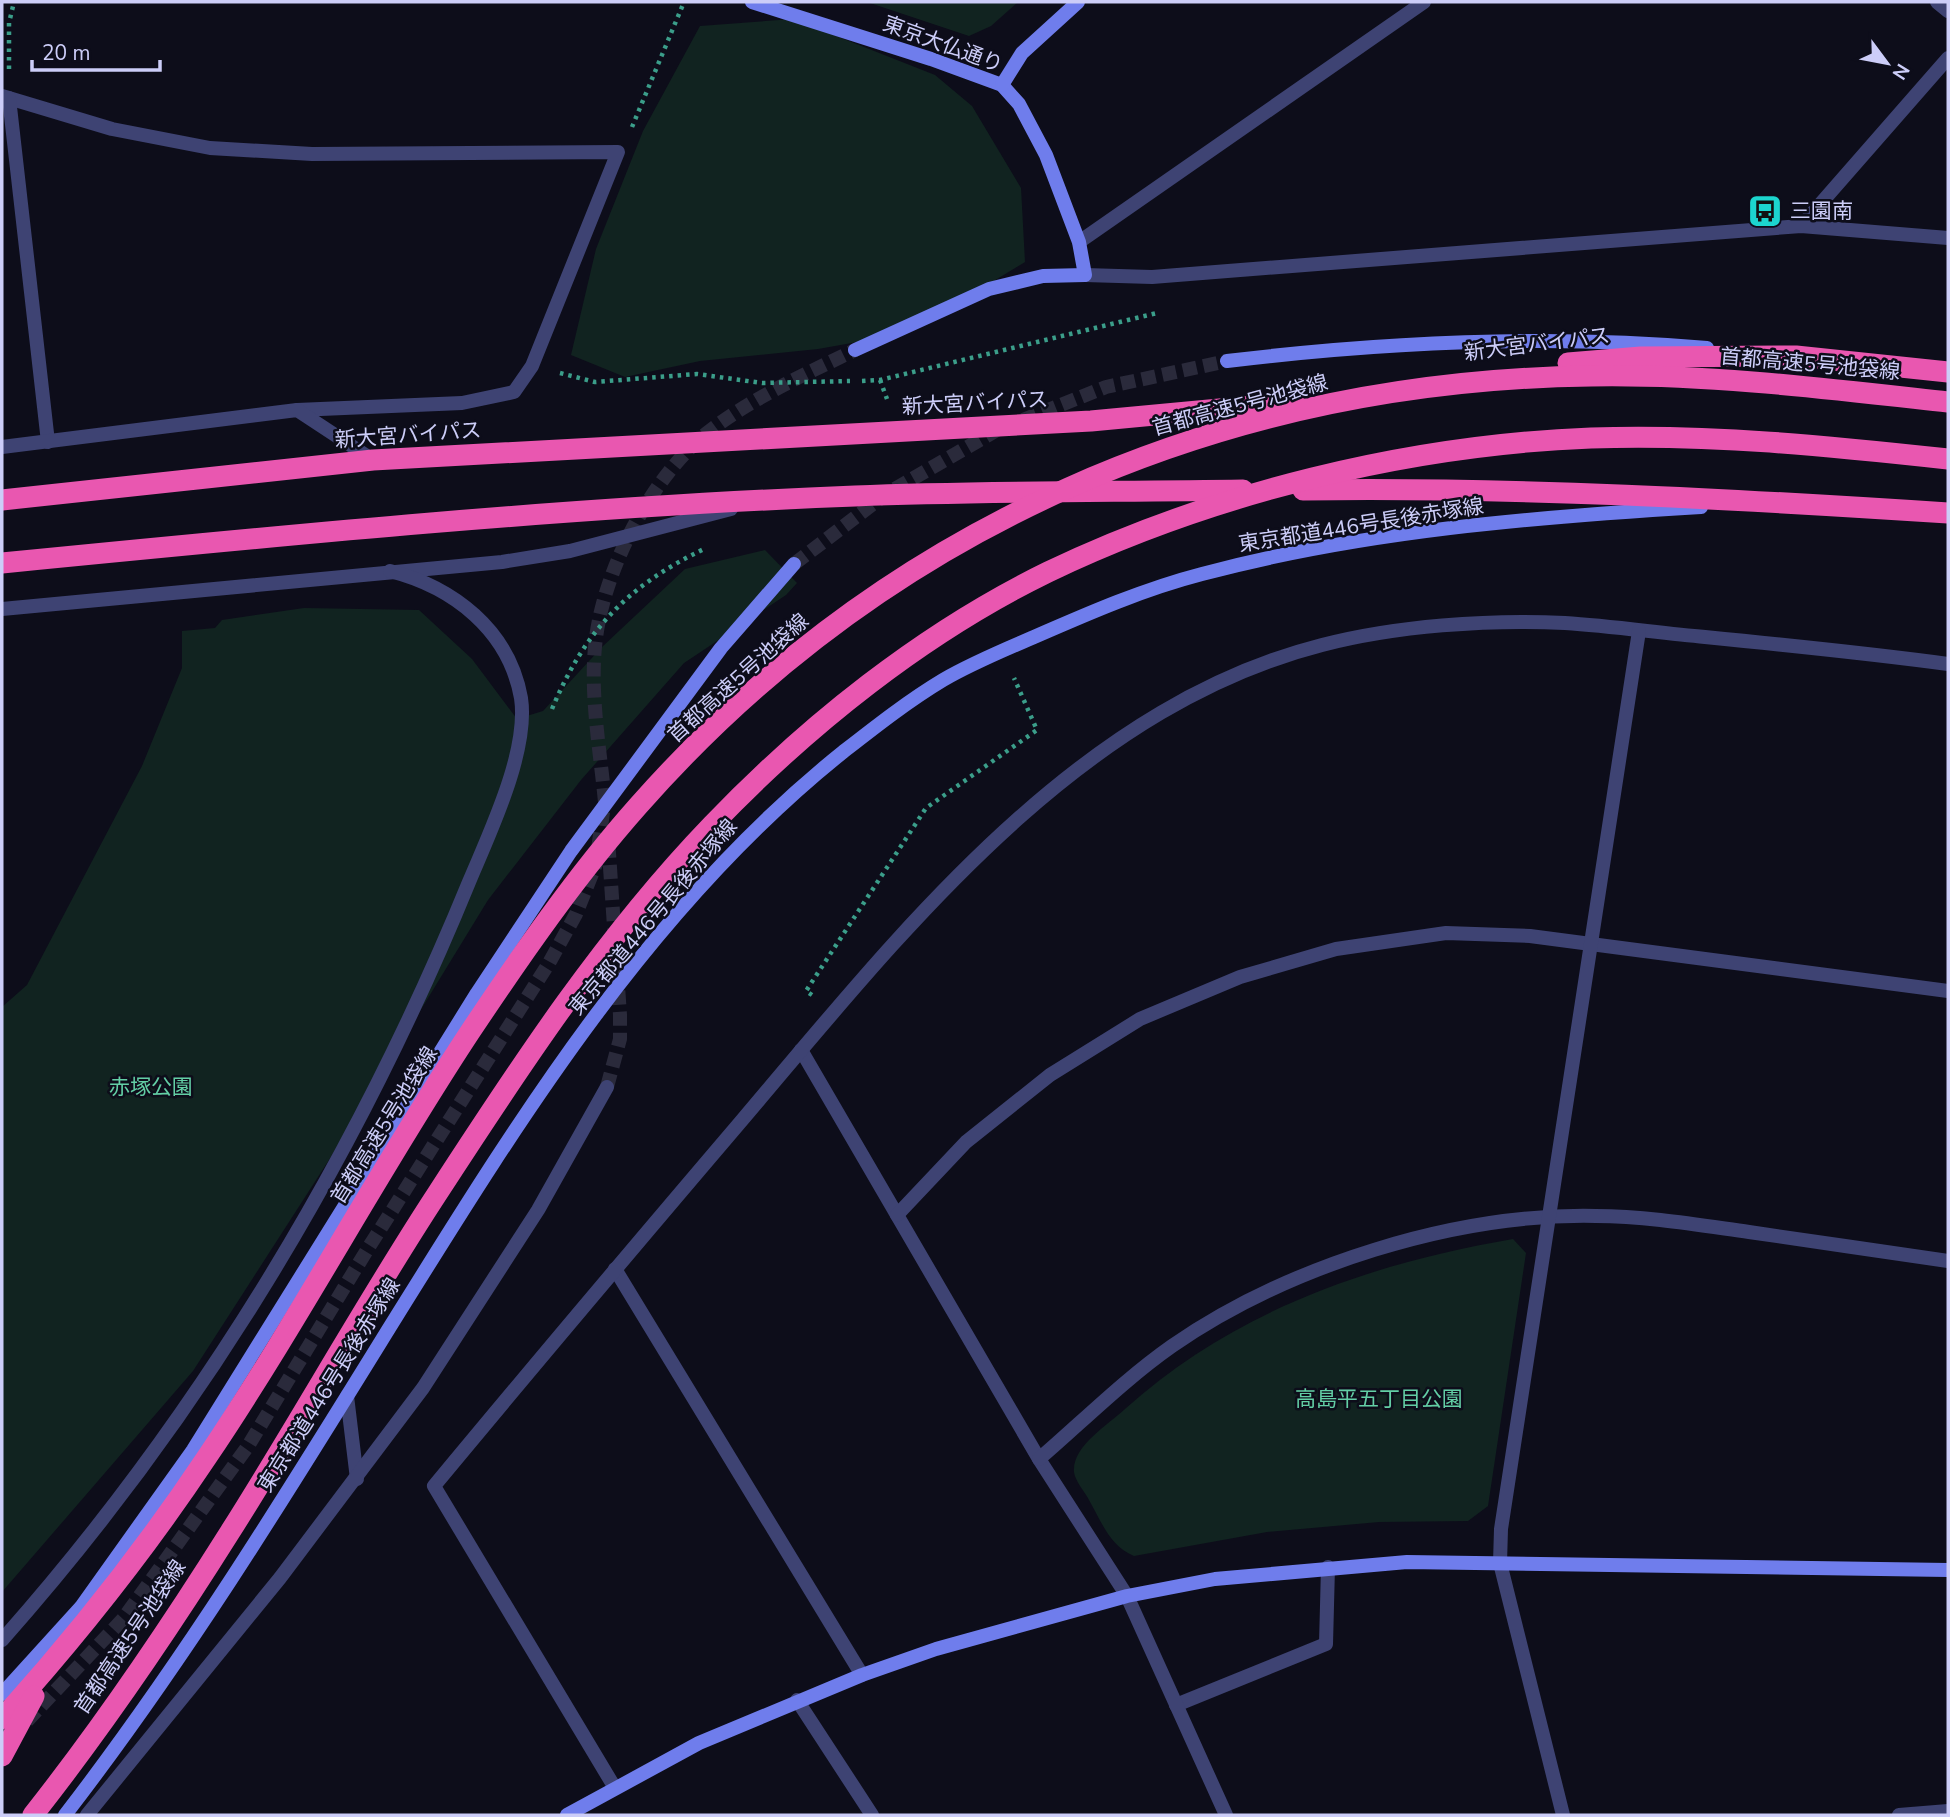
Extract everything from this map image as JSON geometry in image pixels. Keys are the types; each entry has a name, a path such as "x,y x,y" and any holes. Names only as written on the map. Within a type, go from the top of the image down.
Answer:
{"highway":[{"name":"新大宮バイパス","path":"2,500 373,460 1091,421 1258,406 1376,391 1503,369 1641,357 1796,356 1948,372"},
{"name":"首都高速5号池袋線","path":"2,1719 103,1601 211,1452 469,1034 585,869 649,795 759,686 825,632 906,575 1016,510 1140,457 1280,417 1379,395 1483,382 1589,376 1698,378 1797,385 1948,402"},
{"name":"首都高速5号池袋線","path":"33,1815 122,1695 214,1557 434,1199 584,980 638,910 710,827 787,751 854,696 922,648 1044,574 1100,550 1235,500 1382,463 1587,439 1790,441 1948,459"},
{"path":"2,563 383,525 856,496 1432,488 1783,502 1948,513"},
{"path":"2,1756 81,1607"}],"main road":[{"name":"東京大仏通り","path":"752,2 931,59 1002,85 1031,122 1079,242 1085,275"},
{"path":"1002,85 1022,53 1078,2"},
{"path":"855,350 989,289 1043,276 1085,275"},
{"path":"1227,361 1386,345 1583,341 1681,345 1796,356"},
{"name":"東京都道446号長後赤塚線","path":"65,1815 161,1686 551,1075 608,997 732,850 808,780 877,725 944,680 1102,607 1199,574 1300,552 1581,514 1783,502"},
{"path":"2,1694 81,1607 193,1450 477,993 570,851 721,648 794,564"},
{"path":"567,1815 699,1743 862,1675 936,1649 1127,1596 1216,1580 1328,1567 1407,1562 1948,1570"}],"street":[{"path":"1079,242 1424,2"},
{"path":"1937,2 1948,11"},
{"path":"1801,226 1948,58"},
{"path":"2,447 48,442 297,410 462,404 514,391 532,366 618,152 312,154 210,148 112,129 5,97 48,442"},
{"path":"1085,275 1152,277 1801,226 1948,238"},
{"path":"297,410 373,460"},
{"path":"2,609 502,562 570,551 756,502"},
{"path":"2,1640 106,1519 167,1436 292,1238 377,1085 448,933 487,839 521,738 521,698 513,671 501,646 470,609 429,585 390,571"},
{"path":"615,1788 434,1486 834,1013 946,886 1029,807 1122,738 1220,683 1272,661 1323,644 1405,630 1563,623 1948,663"},
{"path":"1563,1815 1500,1563 1501,1529 1546,1219 1593,942 1639,631"},
{"path":"897,1215 966,1142 1050,1075 1140,1019 1240,977 1336,949 1446,933 1530,936 1593,942 1948,991"},
{"path":"801,1051 1039,1460 1127,1596 1226,1815"},
{"path":"87,1815 174,1712 357,1479 424,1388 538,1209 607,1087"},
{"path":"1039,1460 1171,1347 1248,1301 1336,1262 1429,1235 1485,1224 1596,1216 1675,1222 1948,1261"},
{"path":"615,1269 862,1675"},
{"path":"347,1396 357,1479"},
{"path":"1176,1705 1326,1644 1328,1567"},
{"path":"797,1700 872,1815"},
{"path":"1899,1815 1948,1811"}],"path":[{"path":"5,97 9,23 14,2"},
{"path":"635,122 684,2"},
{"path":"532,366 596,382 696,374 762,383 880,380 1157,313"},
{"path":"880,380 886,395"},
{"path":"551,711 566,674 607,617 640,585 711,545"},
{"path":"834,1013 806,991 926,808 1037,730"}],"green space":[{"path":"867,2 1018,2 991,26 969,36"},
{"path":"793,19 935,75 972,106 1021,188 1025,262 908,333 818,349 700,361 625,377 571,355 596,249 643,131 700,26"},
{"name":"赤塚公園","path":"765,550 797,583 786,595 684,663 581,780 488,900 327,1163 193,1371 2,1592 2,1007 27,985 142,766 182,668 182,631 215,628 222,620 304,608 419,610 472,659 517,719 543,711 602,647 685,569"},
{"name":"高島平五丁目公園","path":"1513,1239 1526,1253 1488,1506 1468,1521 1379,1522 1267,1532 1134,1556 1126,1552 1107,1533 1076,1479 1075,1462 1092,1437 1167,1375 1211,1344 1258,1318 1307,1296 1408,1262"}],"tunnel":[{"path":"605,802 594,699 596,638 610,582 635,523 670,470 712,429 764,396 855,350"},
{"path":"1023,420 1106,387 1227,361"},
{"path":"794,564 886,494 997,430"},
{"path":"27,1721 123,1619 248,1446 367,1250 549,963 576,914 596,864 604,805"},
{"path":"607,1087 620,1039 608,838"}],"place":[{"name":"三園南","path":"1765,211"}]}
